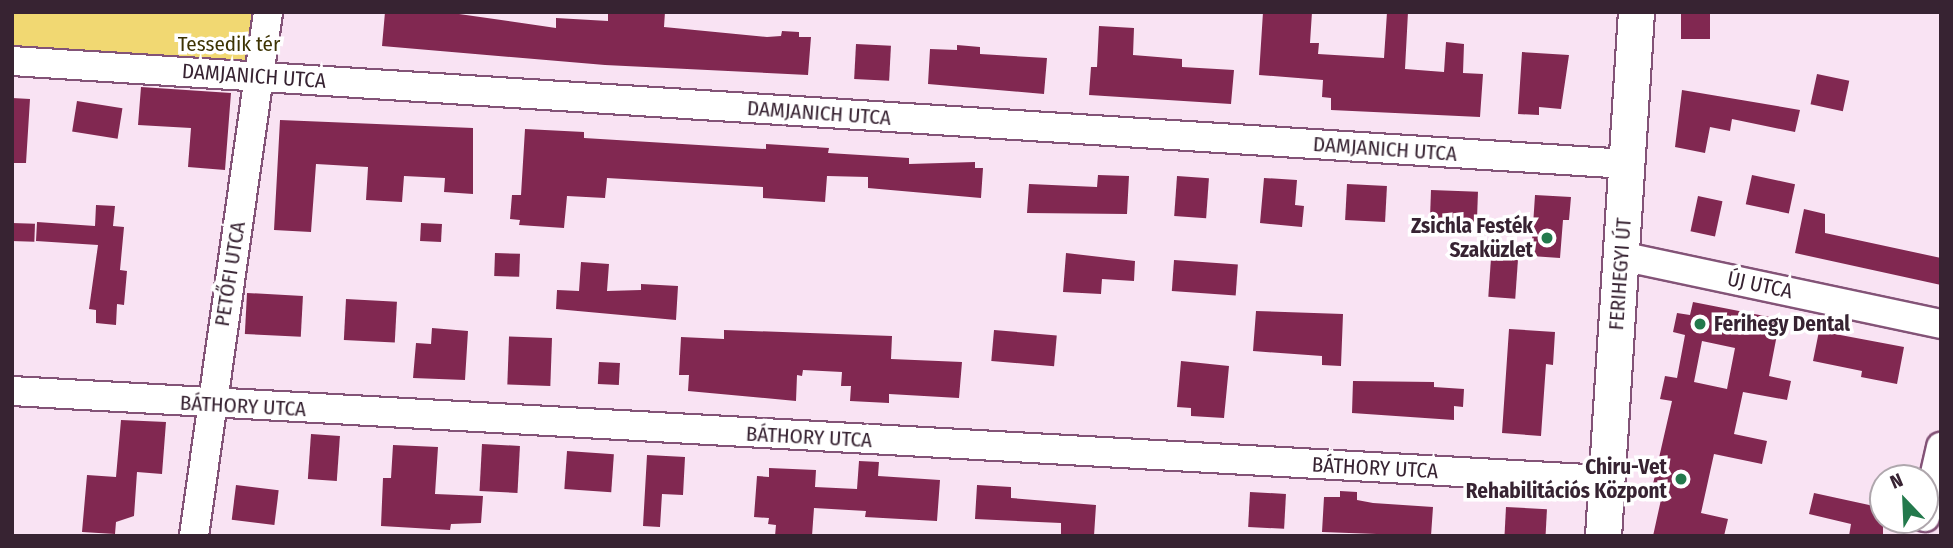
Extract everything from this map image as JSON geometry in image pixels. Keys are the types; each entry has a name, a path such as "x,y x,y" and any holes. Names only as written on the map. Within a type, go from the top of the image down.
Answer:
{"main road":[{"name":"FERIHEGYI ÚT","path":"1603,536 1636,12"}],"street":[{"name":"PETŐFI UTCA","path":"194,536 210,404 268,12"},
{"name":"DAMJANICH UTCA","path":"12,61 1626,164"},
{"name":"ÚJ UTCA","path":"1621,256 1941,324"},
{"name":"BÁTHORY UTCA","path":"12,391 1606,480"}],"green space":[{"name":"Tessedik tér","path":"12,12 268,12 260,77 12,61"}],"building":[{"path":"385,12 459,14 556,28 556,18 608,21 608,12 665,12 664,27 767,37 781,36 782,31 799,32 799,37 811,37 808,75 605,65 382,46"},
{"path":"1263,12 1312,12 1310,43 1319,43 1318,54 1384,58 1387,12 1408,12 1405,69 1444,72 1446,42 1464,44 1463,73 1483,74 1480,117 1331,110 1331,98 1322,97 1323,80 1259,75"},
{"path":"1681,12 1710,12 1710,39 1681,39"},
{"path":"1099,26 1134,28 1133,55 1182,59 1182,67 1234,70 1231,104 1089,95 1091,67 1097,67"},
{"path":"856,44 891,46 889,81 854,79"},
{"path":"957,45 980,47 980,54 1047,58 1044,94 928,84 930,49 957,50"},
{"path":"1522,52 1569,55 1561,109 1539,107 1539,115 1518,114"},
{"path":"1817,74 1849,81 1843,111 1811,104"},
{"path":"141,87 231,93 225,170 188,167 191,128 138,125"},
{"path":"1682,90 1800,110 1795,132 1732,119 1730,131 1710,127 1705,153 1675,147"},
{"path":"12,98 30,99 26,163 12,163"},
{"path":"77,101 122,108 118,139 72,132"},
{"path":"280,120 473,128 473,194 444,192 445,178 404,176 402,202 366,200 368,167 316,164 311,232 274,230"},
{"path":"525,129 584,132 584,138 766,149 766,144 829,148 828,153 909,158 909,164 975,162 975,168 983,168 981,198 868,188 868,177 827,176 825,202 763,198 763,187 607,178 605,198 567,196 564,228 519,225 520,220 510,219 512,195 521,195"},
{"path":"1098,175 1129,176 1127,214 1027,213 1029,184 1097,187"},
{"path":"1752,175 1795,184 1789,213 1746,204"},
{"path":"1177,176 1209,178 1206,218 1174,216"},
{"path":"1264,178 1297,180 1295,205 1304,206 1302,227 1260,223"},
{"path":"1347,184 1387,186 1385,222 1345,220"},
{"path":"1431,190 1478,192 1477,234 1430,232"},
{"name":"Zsichla Festék Szaküzlet","path":"1535,195 1571,197 1569,220 1563,220 1560,258 1531,256"},
{"path":"1698,196 1722,201 1715,236 1691,231"},
{"path":"96,205 115,206 113,226 124,227 120,270 127,271 124,305 117,304 116,325 96,323 96,310 89,309 98,245 36,241 37,222 95,226"},
{"path":"1804,209 1825,214 1825,233 1941,258 1941,285 1795,253"},
{"path":"12,223 35,224 34,242 12,241"},
{"path":"421,223 442,224 441,242 420,241"},
{"path":"1492,244 1519,246 1515,299 1488,297"},
{"path":"495,253 520,254 519,277 494,276"},
{"path":"1066,253 1135,261 1134,281 1102,279 1101,294 1063,292"},
{"path":"1174,260 1238,264 1236,295 1172,291"},
{"path":"581,262 609,264 607,291 641,290 641,284 678,286 676,320 556,309 557,290 579,291"},
{"path":"247,293 303,296 301,337 245,334"},
{"path":"346,299 397,302 395,343 344,340"},
{"path":"1693,302 1780,319 1769,376 1791,381 1787,400 1743,392 1734,434 1767,441 1762,464 1714,454 1701,513 1728,519 1724,536 1653,536 1664,486 1653,484 1672,401 1660,399 1665,376 1677,378 1685,335 1673,332 1677,313 1690,315","holes":["1702,341 1735,348 1727,389 1694,382"]},
{"path":"1256,311 1343,314 1341,366 1322,365 1322,356 1253,351"},
{"path":"432,328 468,331 465,380 413,378 416,343 431,344"},
{"path":"1509,329 1555,332 1553,365 1546,364 1541,436 1502,433"},
{"path":"724,330 892,336 891,359 962,362 959,398 889,394 889,403 850,401 851,386 841,386 842,372 803,370 802,376 797,375 796,401 688,391 689,375 679,375 681,337 724,339"},
{"path":"994,330 1057,335 1054,366 991,361"},
{"path":"1819,331 1904,347 1897,384 1861,377 1862,371 1813,361"},
{"path":"509,336 552,338 550,386 507,384"},
{"path":"1181,361 1229,366 1224,418 1191,416 1191,408 1177,407"},
{"path":"599,362 620,363 619,385 598,384"},
{"path":"1353,381 1434,382 1434,387 1464,389 1463,407 1454,406 1454,420 1352,413"},
{"path":"121,420 166,422 162,474 137,472 134,516 116,522 115,534 82,532 87,475 116,477"},
{"path":"311,434 340,436 337,481 308,479"},
{"path":"482,444 520,446 517,493 480,491"},
{"path":"393,445 438,447 435,494 483,496 481,523 451,524 450,530 381,526 383,478 391,478"},
{"path":"567,451 614,454 611,492 564,489"},
{"path":"647,455 685,457 683,495 662,494 660,527 643,526"},
{"path":"859,461 879,462 878,476 940,480 937,521 865,517 866,511 814,508 812,536 775,536 776,525 768,524 769,518 754,517 757,476 769,477 769,468 816,470 815,487 857,489"},
{"path":"236,485 279,490 274,525 232,520"},
{"path":"977,485 1011,487 1011,498 1096,505 1094,536 1061,536 1061,523 975,519"},
{"path":"1340,491 1357,492 1357,500 1373,503 1433,507 1431,536 1322,532 1324,497 1340,497"},
{"path":"1250,492 1286,494 1284,529 1248,527"},
{"path":"1814,493 1869,505 1869,534 1883,536 1849,536 1851,524 1809,514"},
{"path":"1506,507 1547,509 1546,536 1504,536"}],"place":[{"name":"Zsichla Festék Szaküzlet","path":"1547,238"},
{"name":"Ferihegy Dental","path":"1700,324"},
{"name":"Chiru-Vet Rehabilitációs Központ","path":"1681,479"}]}
